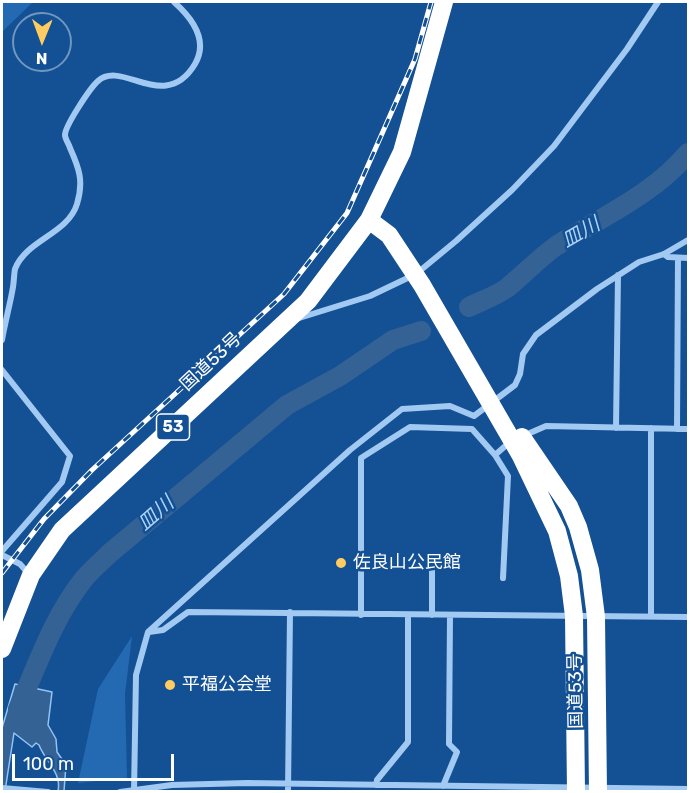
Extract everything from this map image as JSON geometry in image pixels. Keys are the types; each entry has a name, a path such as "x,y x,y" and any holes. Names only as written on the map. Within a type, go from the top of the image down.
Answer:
{"highway":[{"name":"国道53号","path":"2,649 31,575 62,530 308,301 369,220 402,152 444,2"},
{"name":"国道53号","path":"369,220 389,235 419,280 489,399 517,438 558,486 578,527 590,570 596,617 598,790"},
{"name":"国道53号","path":"517,438 522,456 557,531 569,576 574,616 576,790"}],"street":[{"path":"2,340 16,268 28,251 50,236 76,207 82,175 65,136 67,126 96,82 113,75 158,87 174,84 194,67 200,55 201,40 187,16 174,2"},
{"path":"281,324 419,280 554,146 627,49 658,2"},
{"path":"134,790 136,675 148,632 350,450 402,409 450,406 474,416 489,399 515,385 520,374 523,354 536,335 618,275 639,262 663,254 688,240"},
{"path":"663,254 688,258"},
{"path":"676,429 678,258"},
{"path":"616,428 618,275"},
{"path":"2,370 70,456 57,489 2,553 20,564 31,575"},
{"path":"495,455 517,438 546,426 688,429"},
{"path":"361,458 410,428 472,429 495,455 508,476 503,578"},
{"path":"651,428 651,616"},
{"path":"350,450 361,458"},
{"path":"361,458 361,615"},
{"path":"432,558 432,615"},
{"path":"185,599 188,612"},
{"path":"148,632 163,630 188,612 688,617"},
{"path":"288,788 290,612"},
{"path":"376,785 377,780 408,742 408,615"},
{"path":"443,786 457,752 449,744 450,615"},
{"path":"120,792 183,785 288,788 376,785 432,789 443,786 454,789 688,789"},
{"path":"2,788 48,792"}],"shaded area":[{"path":"2,2 33,2 23,12 12,12 12,22 2,32"},
{"path":"132,636 125,694 127,778 78,783 98,689"},
{"path":"15,684 52,692 48,725 56,739 57,752 66,765 64,791 58,791 58,778 39,745 36,743 32,747 14,733 5,791 2,792 2,728"}],"waterway":[{"name":"皿川","path":"469,307 503,291 556,246 643,193 674,168 688,153"},
{"name":"皿川","path":"18,709 46,643 63,610 83,580 110,553 287,405 340,376 393,340 421,331"}],"railway":[{"path":"2,573 44,519 92,470 284,294 347,213 415,59 431,2"}],"place":[{"name":"佐良山公民館","path":"341,563"},
{"name":"平福公会堂","path":"170,685"}]}
